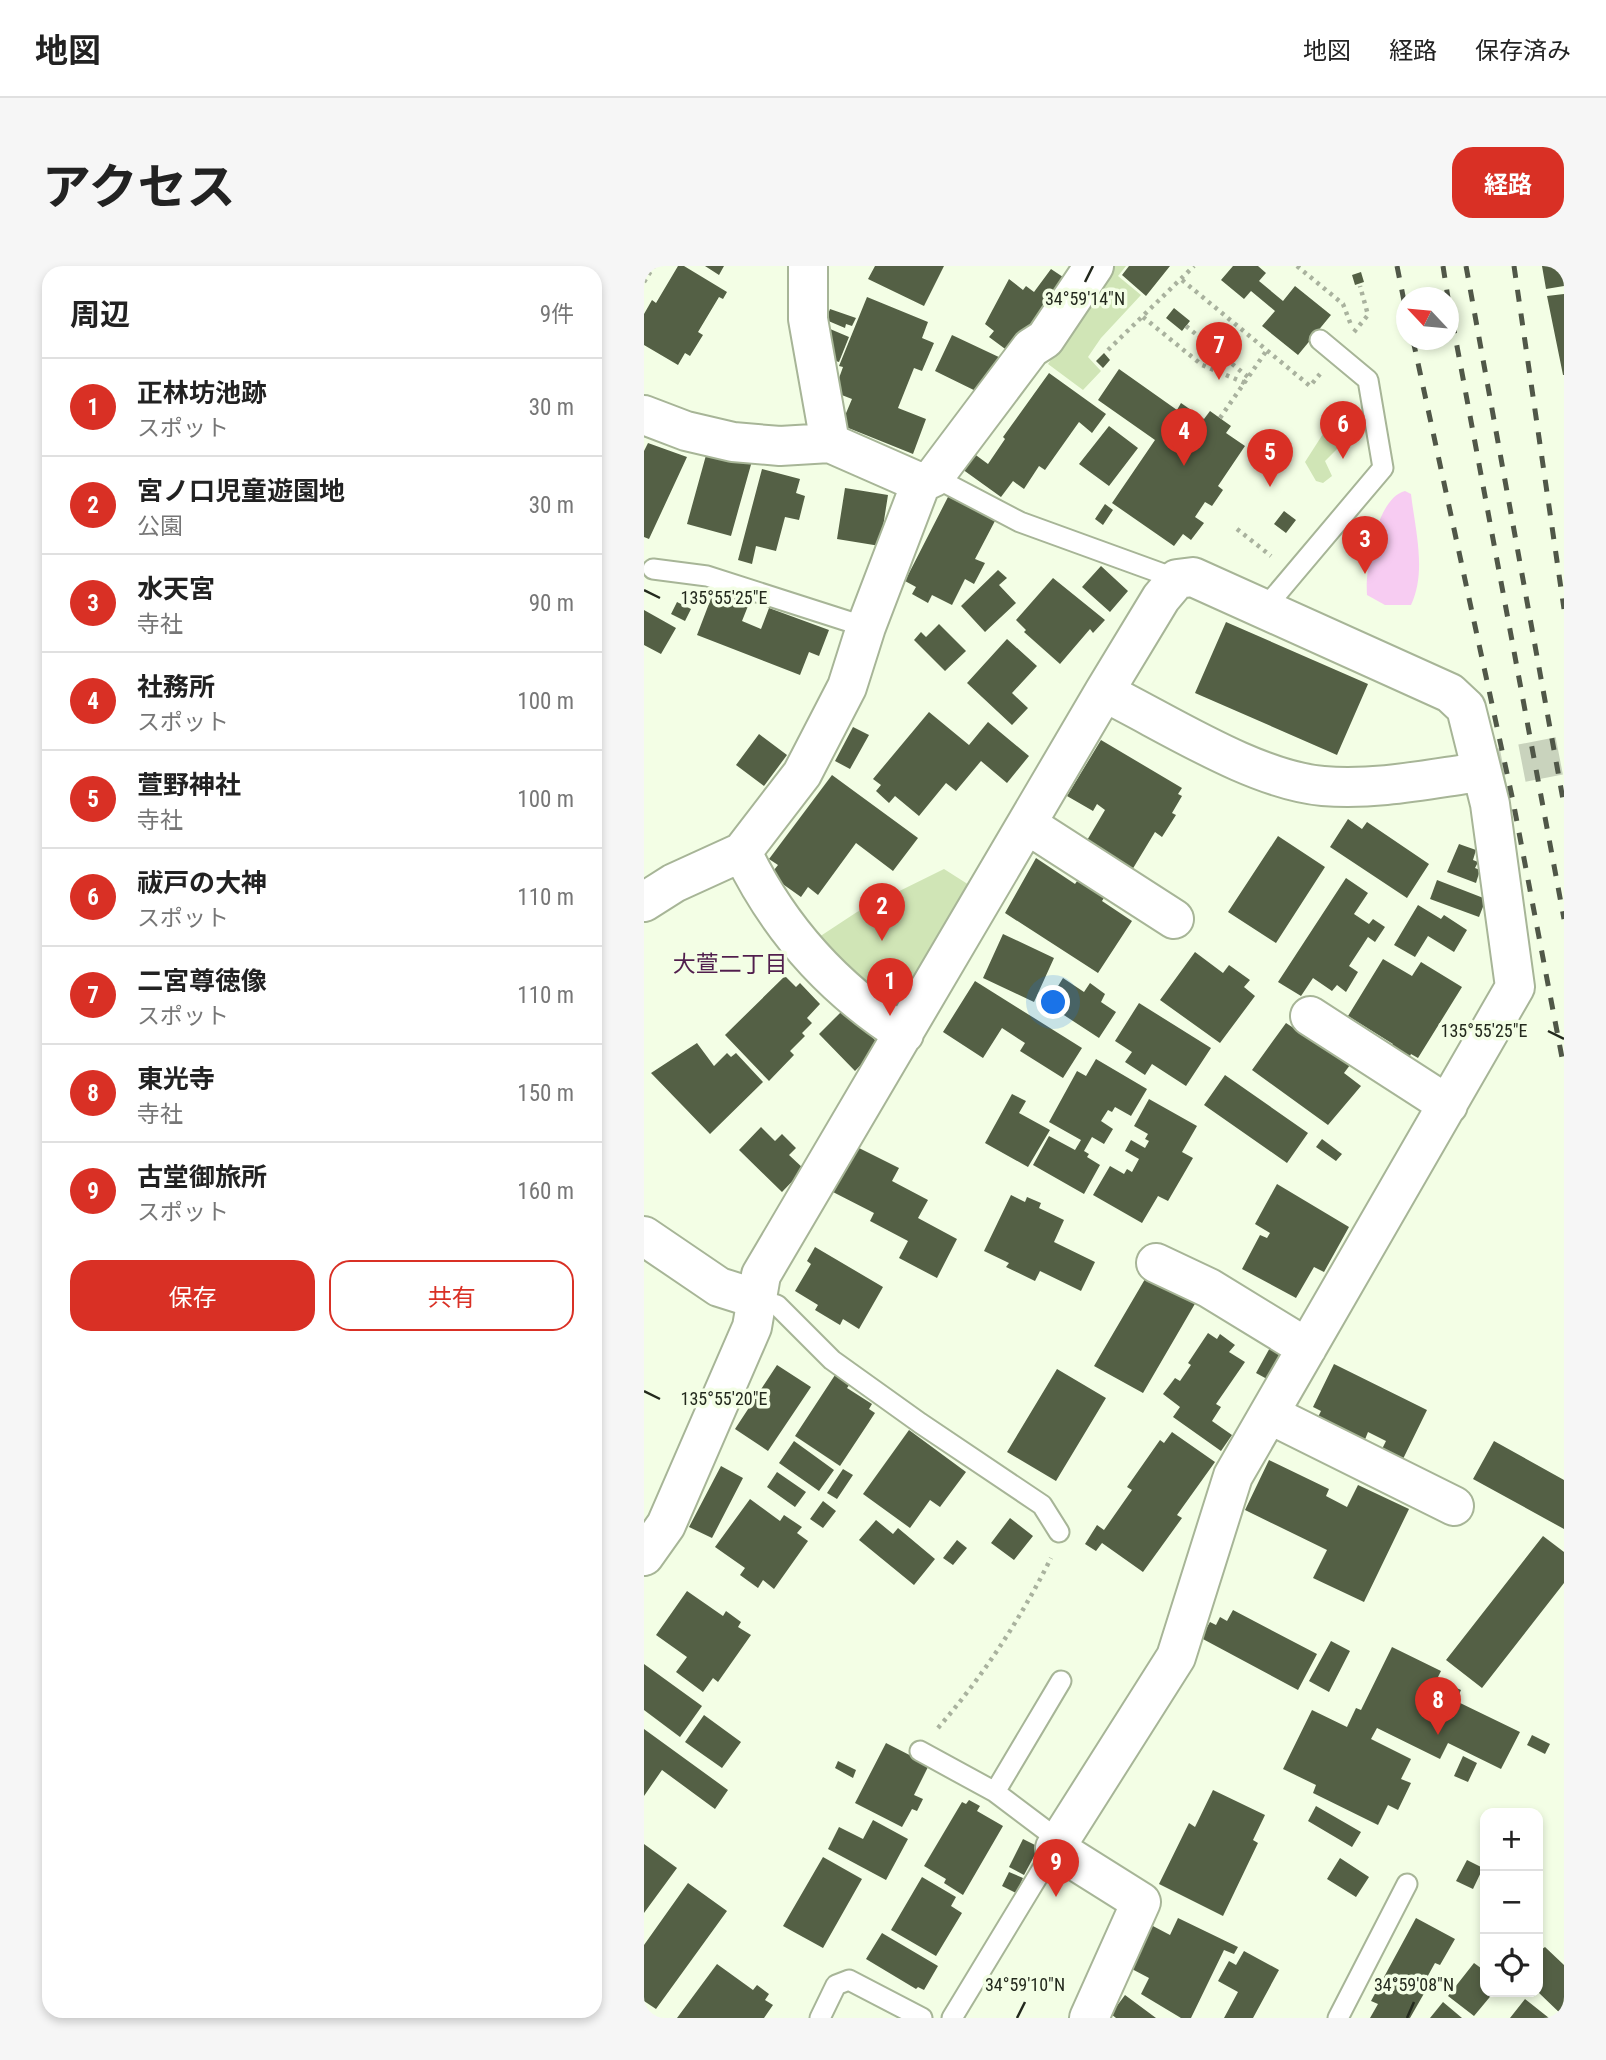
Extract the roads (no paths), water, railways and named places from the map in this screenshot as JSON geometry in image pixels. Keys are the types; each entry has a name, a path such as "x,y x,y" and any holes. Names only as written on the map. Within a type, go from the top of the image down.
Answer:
{"street":[{"path":"808,266 808,319 830,443"},
{"path":"644,902 674,883 742,852 783,801 818,746 847,687 866,627 928,480 1031,348 1045,339 1094,266"},
{"path":"644,415 686,431 733,442 780,446 830,443 928,480"},
{"path":"644,1556 666,1525 752,1327 761,1275 1104,692 1161,598 1177,579 1193,577 1450,693 1466,708 1490,804 1515,987 1233,1476 1176,1657 1057,1844 1141,1902 1090,2018"},
{"path":"1104,692 1256,768 1288,779 1321,786 1355,787 1466,774"},
{"path":"1028,825 1174,919"},
{"path":"742,852 772,906 809,956 854,999 904,1034"},
{"path":"1310,1016 1448,1105"},
{"path":"644,1236 719,1287 757,1299"},
{"path":"1157,1263 1209,1288 1307,1348"},
{"path":"1269,1414 1454,1506"}],"lane":[{"path":"1264,609 1383,468 1368,380 1320,340"},
{"path":"928,480 1020,522 1177,579"},
{"path":"653,569 707,576 866,627"},
{"path":"757,1299 777,1305 832,1360 1042,1505 1059,1532"},
{"path":"995,1792 1061,1681"},
{"path":"920,1751 995,1792 1057,1844 952,2018"},
{"path":"1338,2018 1407,1884"},
{"path":"820,2018 836,1985 849,1980 922,2018"}],"tunnel":[{"path":"1466,774 1564,755"}],"railway":[{"path":"1397,266 1401,287"},
{"path":"1443,266 1446,287"},
{"path":"1466,266 1564,805"},
{"path":"1514,266 1564,609"},
{"path":"1415,350 1513,801 1564,1068"},
{"path":"1458,350 1564,919"}],"place":[{"name":"二宮尊徳像","path":"1219,380"},
{"name":"祓戸の大神","path":"1343,459"},
{"name":"社務所","path":"1184,466"},
{"name":"萱野神社","path":"1270,487"},
{"name":"水天宮","path":"1365,574"},
{"name":"宮ノ口児童遊園地","path":"882,941"},
{"name":"正林坊池跡","path":"890,1016"},
{"name":"東光寺","path":"1438,1735"},
{"name":"古堂御旅所","path":"1056,1897"}],"district":[{"name":"大萱二丁目","path":"730,964"}]}
